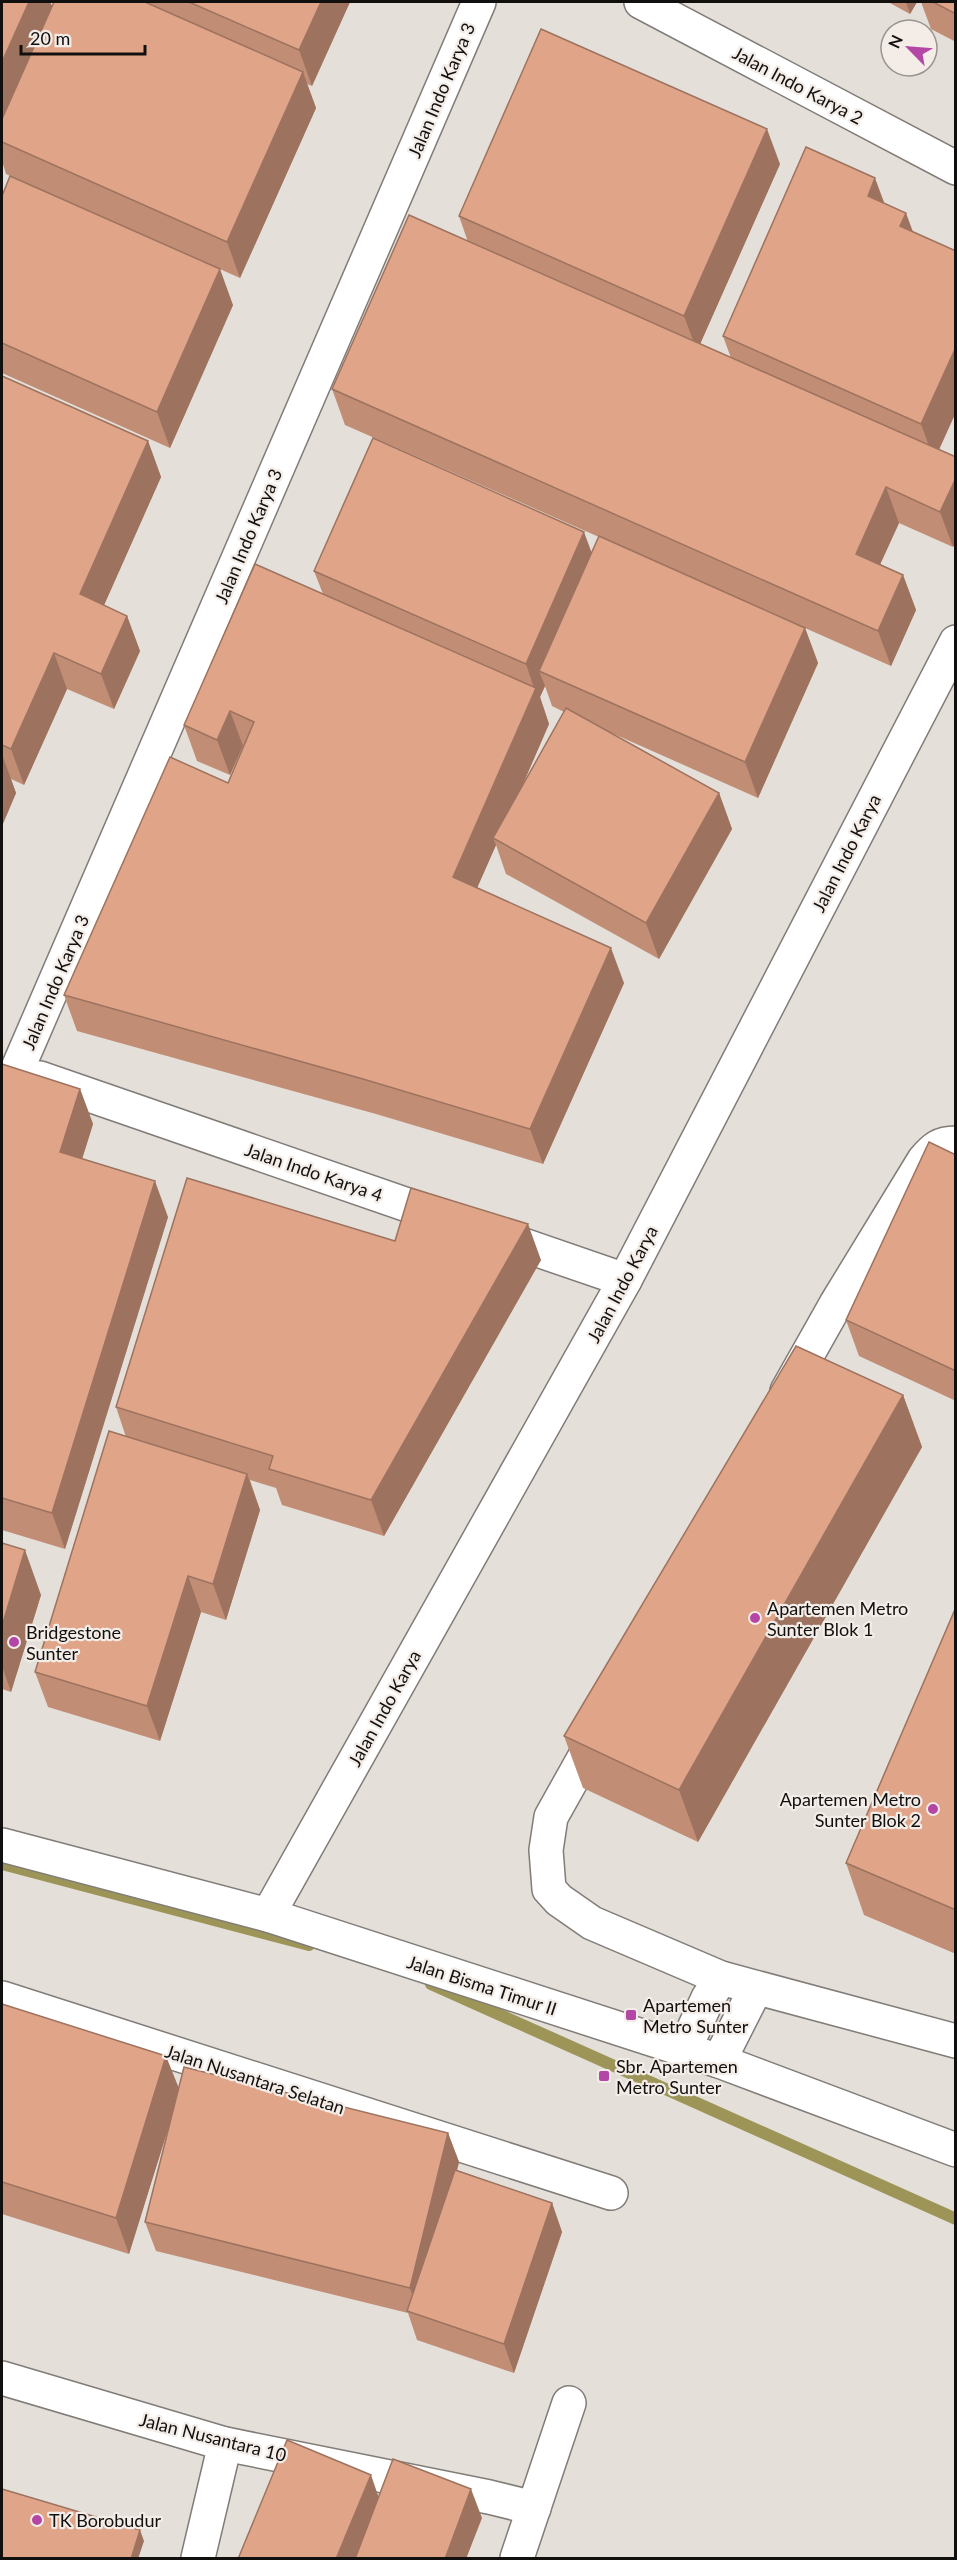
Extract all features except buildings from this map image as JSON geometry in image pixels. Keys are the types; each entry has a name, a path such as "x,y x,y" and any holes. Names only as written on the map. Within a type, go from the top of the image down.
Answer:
{"street":[{"name":"Jalan Indo Karya 3","path":"9,1069 479,2"},
{"name":"Jalan Indo Karya 2","path":"641,2 956,168"},
{"name":"Jalan Indo Karya","path":"268,1915 625,1280 956,642"},
{"name":"Jalan Indo Karya 4","path":"9,1069 625,1280"},
{"path":"772,1419 836,1304 924,1160 934,1148 943,1143 956,1143"},
{"path":"615,1702 551,1817 546,1850 549,1889 559,1900 592,1923 721,1978 956,2041"},
{"name":"Jalan Bisma Timur II","path":"2,1845 268,1915 719,2061 956,2150"},
{"path":"684,2050 708,1998 721,1978"},
{"path":"719,2061 756,1988"},
{"name":"Jalan Nusantara Selatan","path":"2,1998 611,2193"},
{"name":"Jalan Nusantara 10","path":"2,2378 225,2444 489,2496 534,2508"},
{"path":"517,2559 570,2403"},
{"path":"198,2559 225,2444"}],"waterway":[{"path":"2,1864 309,1945"},
{"path":"431,1984 956,2219"}],"place":[{"name":"Apartemen Metro Sunter Blok 1","path":"755,1618"},
{"name":"Bridgestone Sunter","path":"14,1642"},
{"name":"Apartemen Metro Sunter Blok 2","path":"933,1809"},
{"name":"Apartemen Metro Sunter","path":"631,2015"},
{"name":"Sbr. Apartemen Metro Sunter","path":"604,2076"},
{"name":"TK Borobudur","path":"37,2520"}]}
